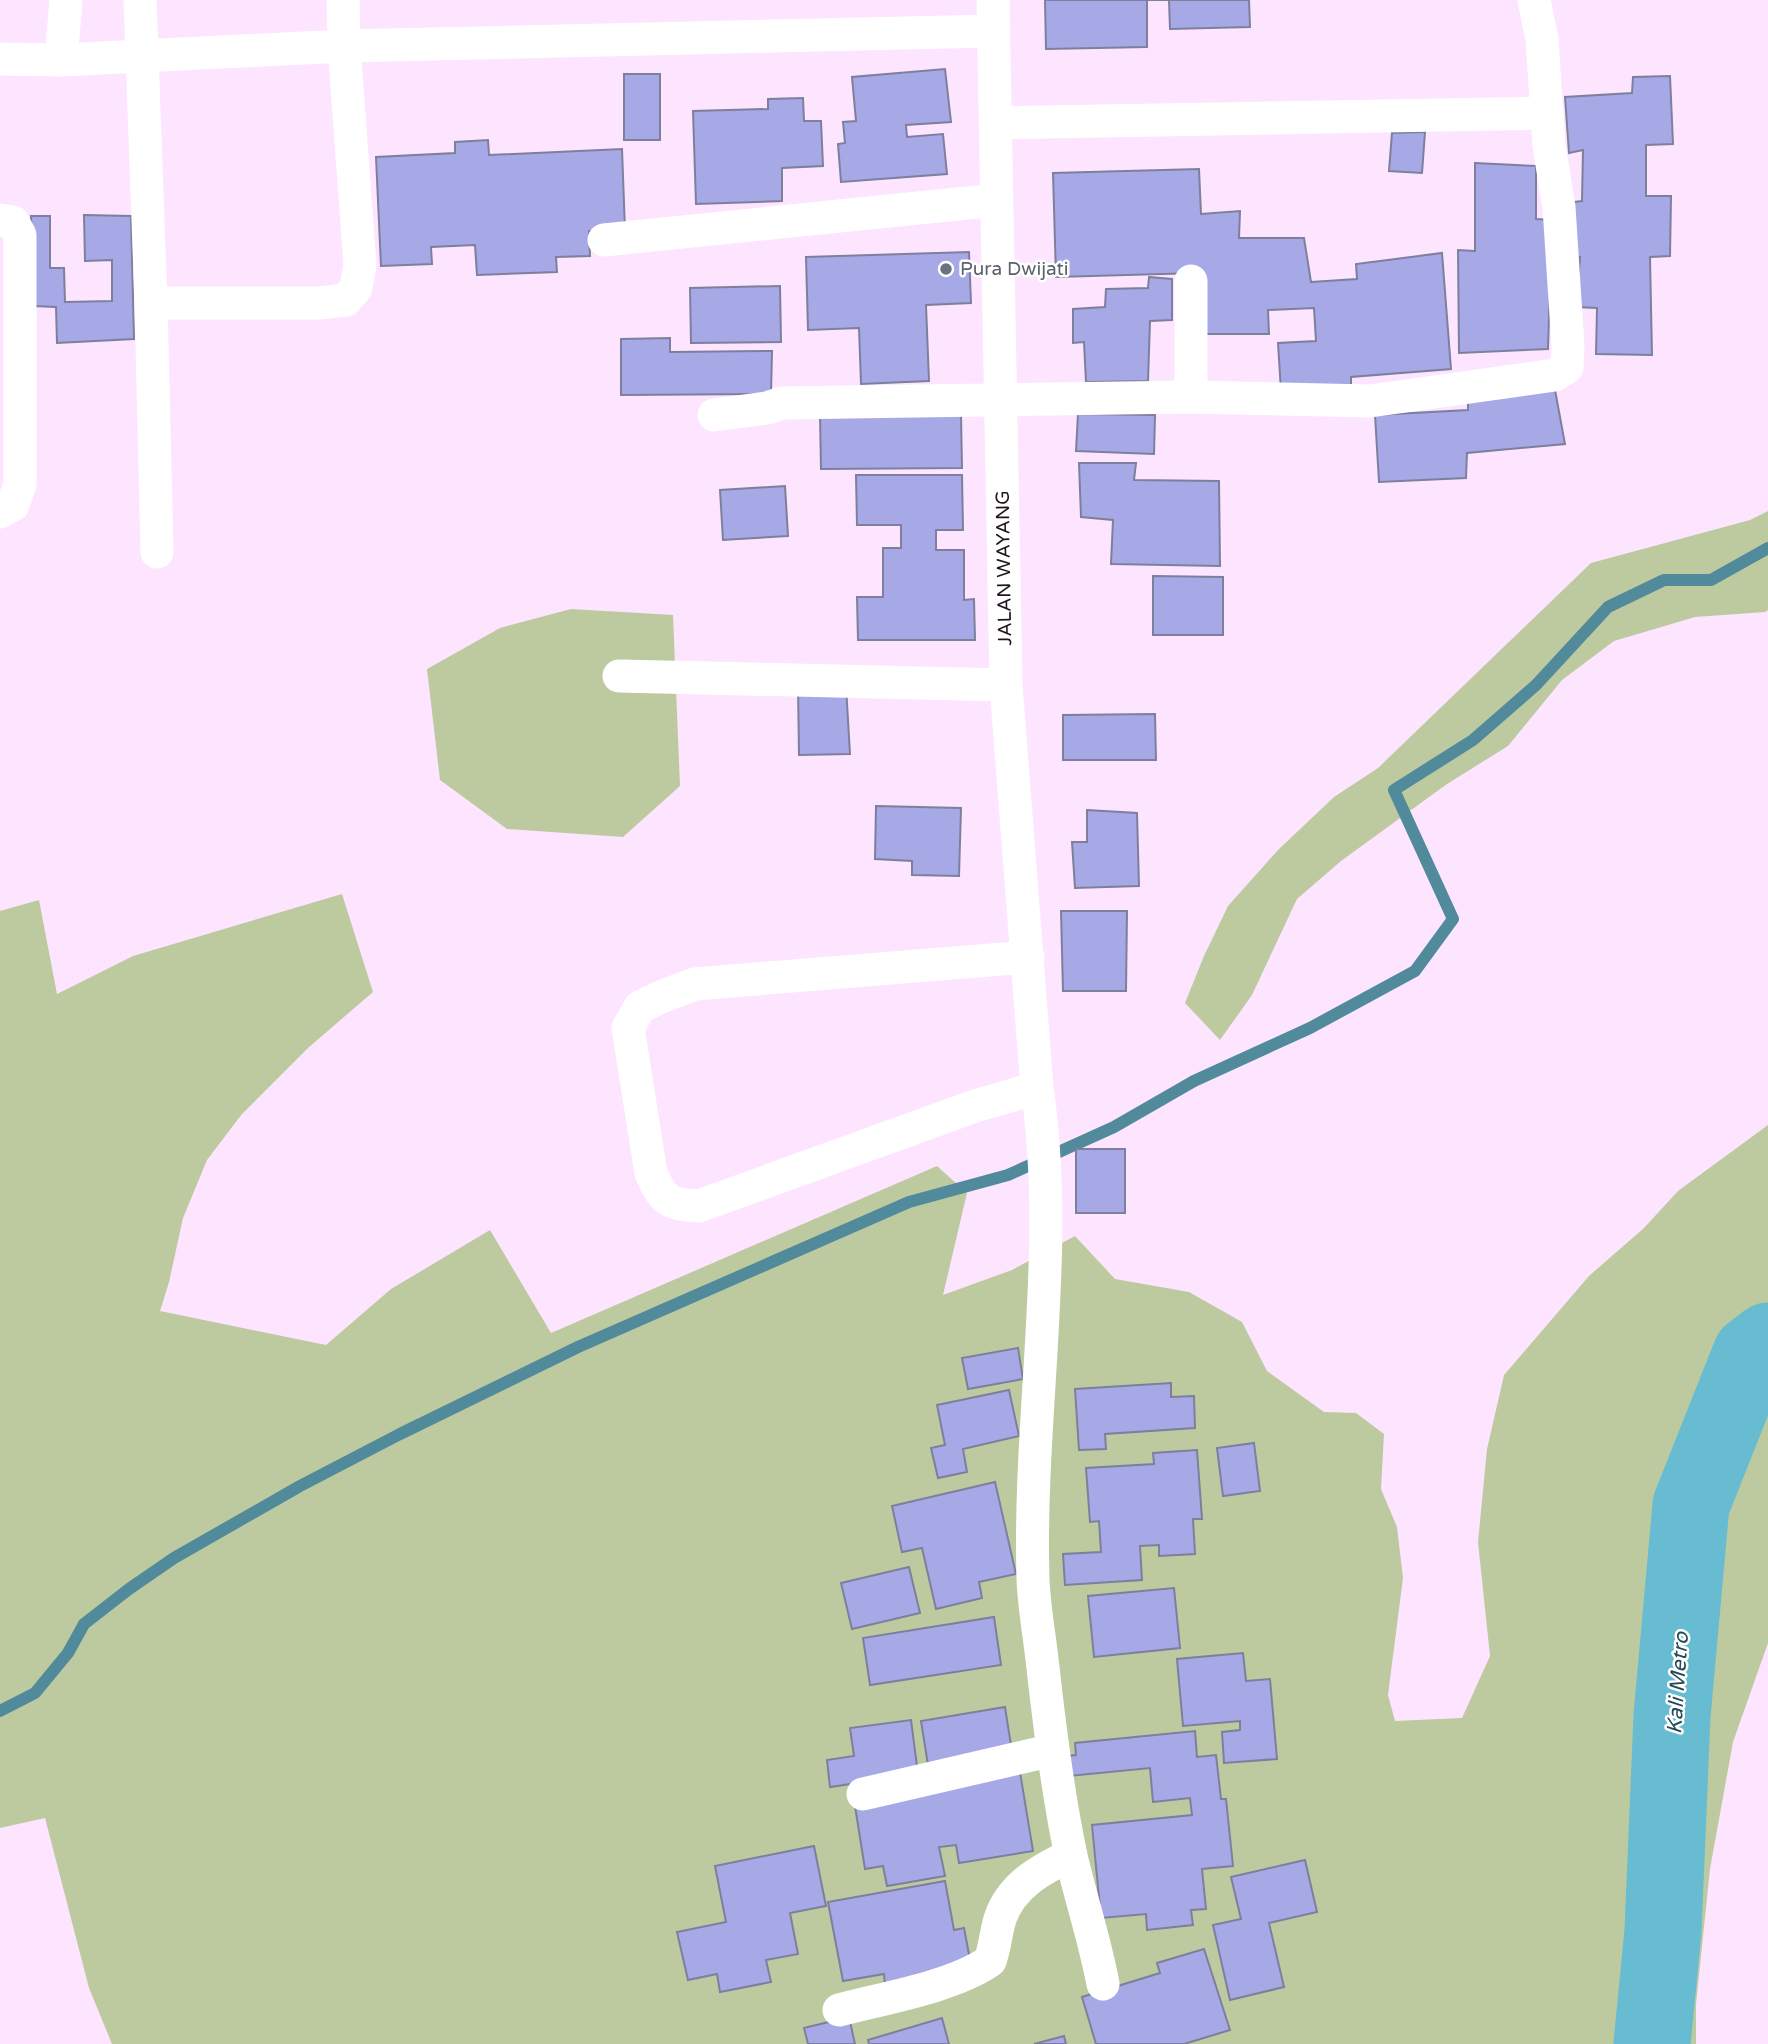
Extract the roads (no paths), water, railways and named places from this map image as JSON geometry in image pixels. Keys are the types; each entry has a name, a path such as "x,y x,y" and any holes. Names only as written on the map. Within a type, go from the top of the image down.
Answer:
{"street":[{"path":"61,60 66,0"},
{"path":"140,0 157,552"},
{"path":"151,303 318,303 346,300 356,288 360,265 343,0"},
{"path":"714,415 767,408 782,403 1001,398 1191,397 1370,401 1555,375 1567,367 1568,347 1559,207 1547,113 1542,39 1534,0"},
{"path":"0,59 61,60 993,15"},
{"name":"JALAN WAYANG","path":"993,15 1006,685 1046,1178 1033,1581 1053,1751 1071,1855 1103,1984"},
{"path":"995,123 1547,113"},
{"path":"604,240 997,200"},
{"path":"0,220 13,222 20,235 20,484 13,505 0,512"},
{"path":"1191,281 1191,397"},
{"path":"619,676 1006,685"},
{"path":"1028,957 695,984 640,1007 628,1028 652,1173 661,1195 679,1205 699,1206 975,1106 1037,1088"},
{"path":"863,1794 1053,1751"},
{"path":"839,2010 922,1988 976,1970 990,1961 1000,1918 1010,1899 1035,1873 1071,1855"}],"waterway":[{"path":"0,1711 35,1693 68,1653 84,1624 129,1589 174,1558 300,1486 578,1347 909,1202 1008,1175 1114,1127 1194,1081 1310,1028 1415,971 1453,919 1394,790 1473,740 1536,685 1608,607 1664,580 1711,580 1768,548"},
{"name":"Kali Metro","path":"1652,2044 1663,1931 1672,1716 1691,1505 1751,1354 1768,1341"}],"place":[{"name":"Pura Dwijati","path":"946,269"}]}
